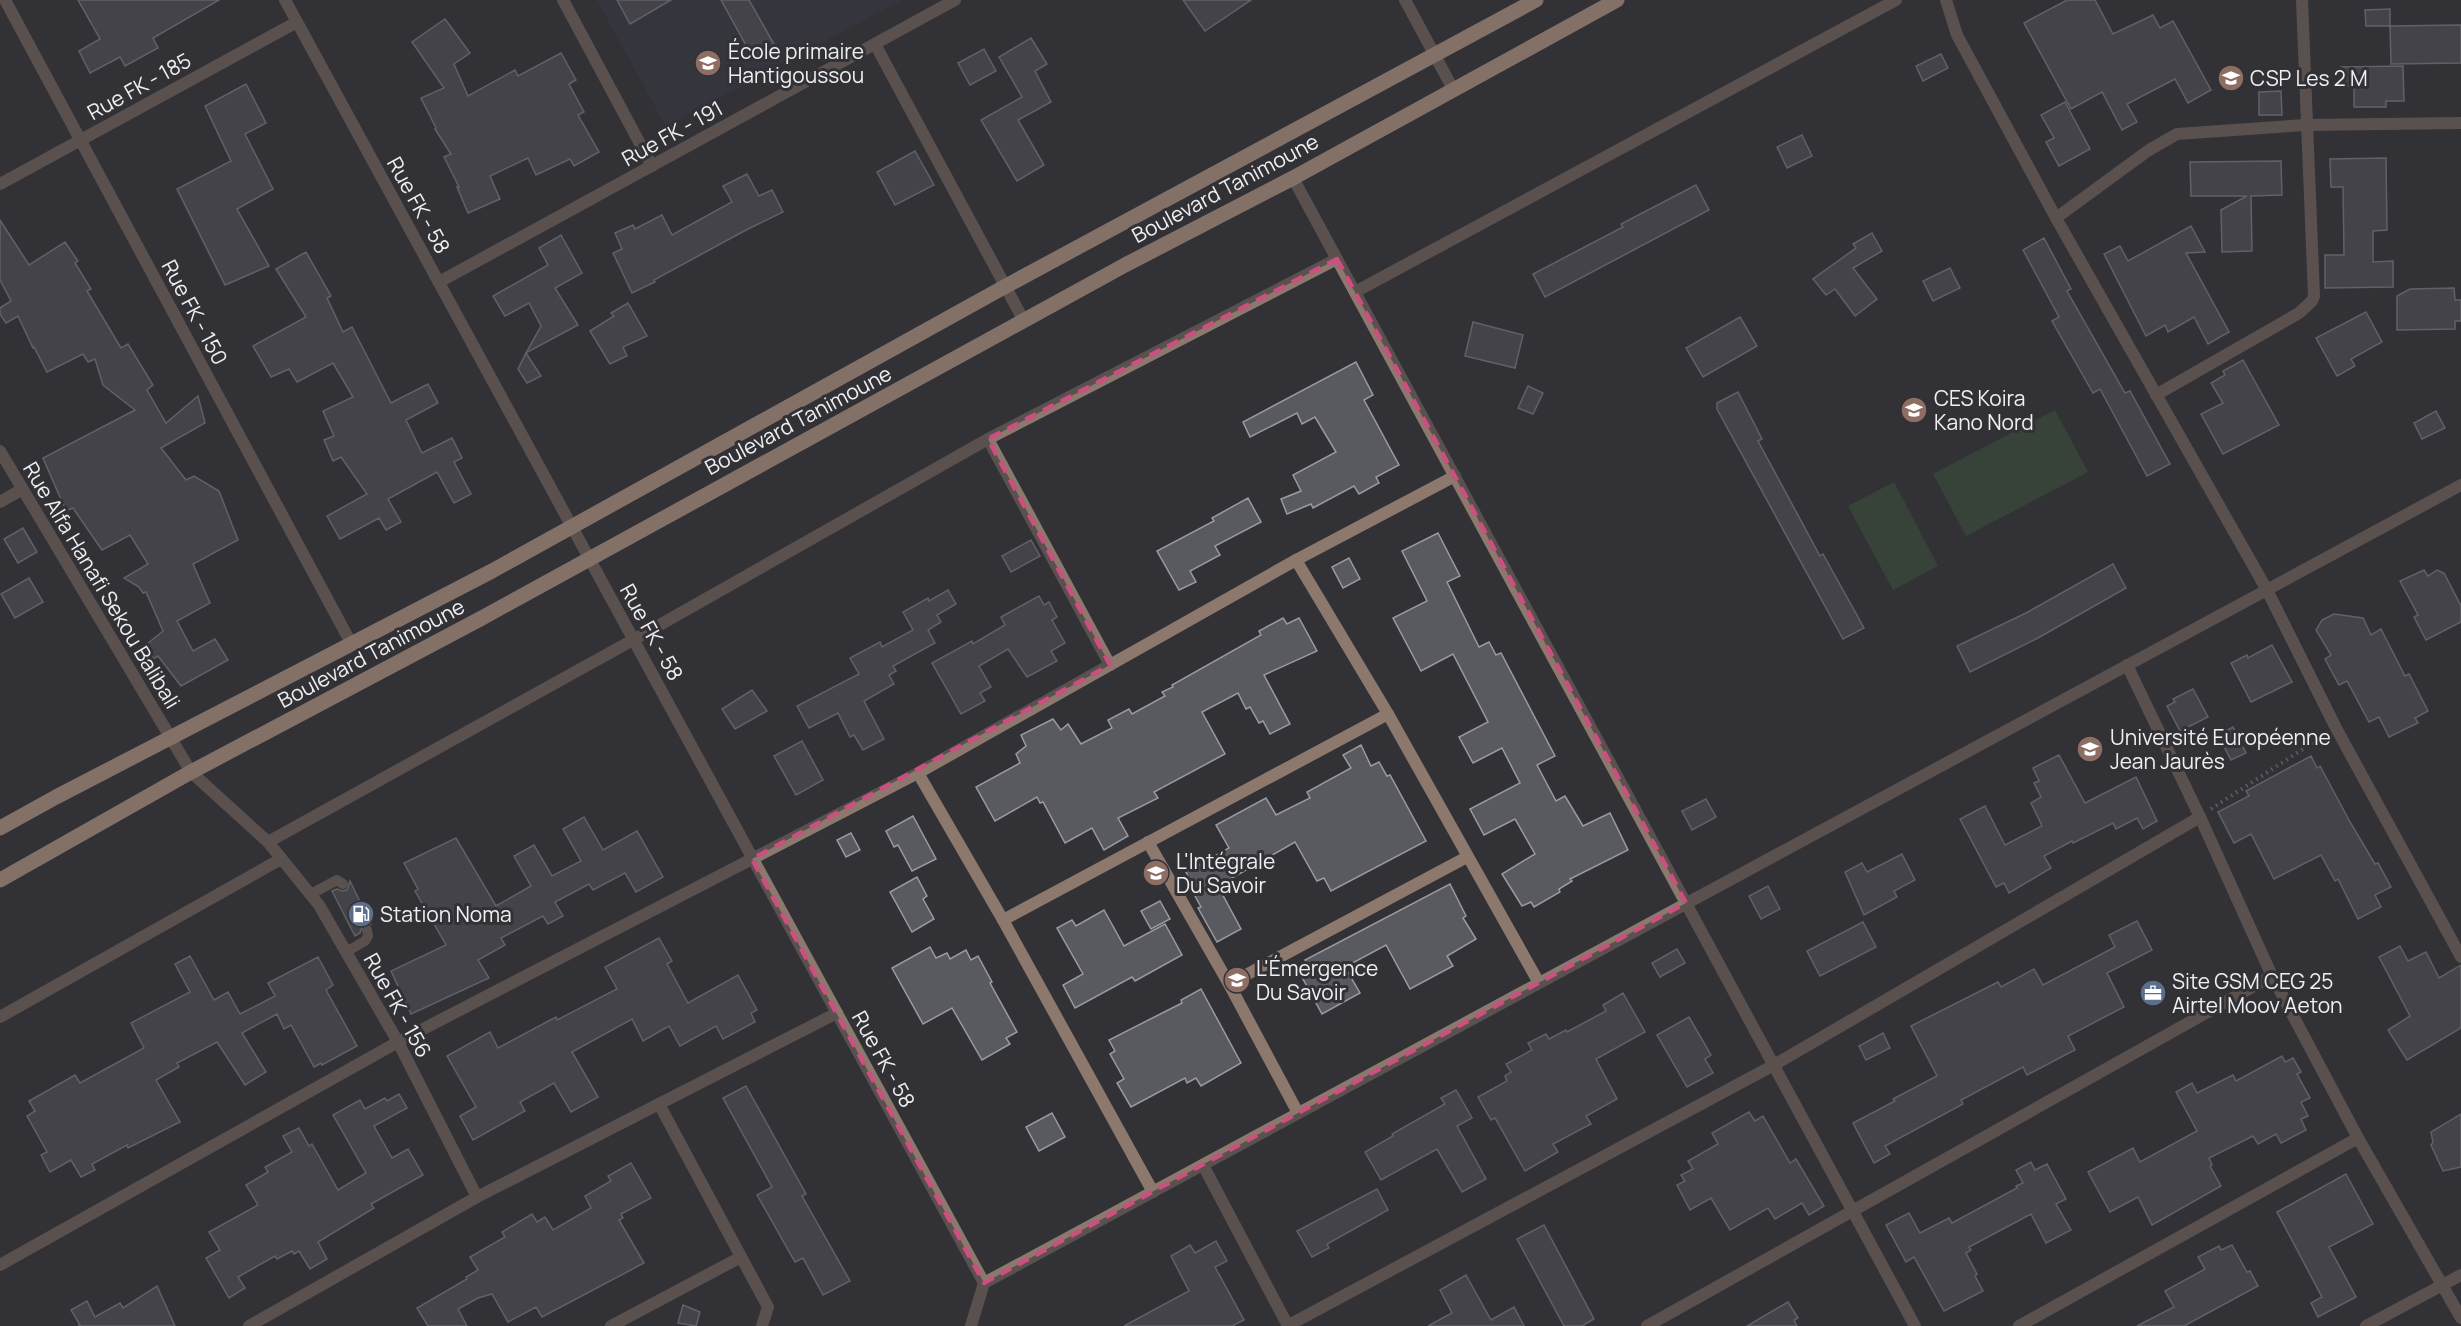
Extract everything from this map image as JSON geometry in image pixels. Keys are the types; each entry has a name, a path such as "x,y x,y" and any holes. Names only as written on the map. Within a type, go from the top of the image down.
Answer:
{"main road":[{"name":"Boulevard Tanimoune","path":"0,828 492,571 1006,285 1536,0"},
{"name":"Boulevard Tanimoune","path":"0,880 191,772 480,619 588,557 1125,265 1293,178 1617,0"}],"street":[{"name":"Rue FK - 150","path":"5,0 351,643"},
{"name":"Rue FK - 58","path":"285,0 984,1283"},
{"path":"563,0 652,166"},
{"name":"Rue FK - 191","path":"439,282 955,0"},
{"path":"1405,0 1453,89"},
{"path":"1355,292 1896,0"},
{"path":"1946,0 1957,35 2056,218 2267,590 2336,728 2461,957"},
{"path":"2156,395 2299,313 2312,301 2314,296 2305,125 2302,0"},
{"name":"Rue FK - 185","path":"0,184 297,22"},
{"path":"875,44 1024,321"},
{"path":"2056,218 2150,150 2177,134 2305,125 2461,123"},
{"path":"1293,178 1915,1326"},
{"path":"268,842 633,640 988,439 1337,260"},
{"path":"988,439 1110,665"},
{"name":"Rue Alfa Hanafi Sekou Balibali","path":"0,452 170,739"},
{"path":"0,1265 398,1042 918,773 1296,561 1455,476"},
{"path":"971,1326 984,1283 2461,484"},
{"path":"0,502 21,490"},
{"path":"1296,561 1388,714 1539,983"},
{"path":"2127,665 2200,817 2272,976 2358,1138 2461,1318"},
{"path":"1003,920 1388,714"},
{"name":"Rue FK - 156","path":"170,739 191,772 268,842 311,894 398,1042 477,1197"},
{"path":"918,773 1003,920 1153,1192"},
{"path":"1203,1165 1287,1326 1774,1065 2200,817"},
{"path":"1148,842 1229,984 1298,1113"},
{"path":"1229,984 1467,856"},
{"path":"0,1017 281,859"},
{"path":"1647,1326 2272,976"},
{"path":"249,1326 477,1197 837,1013"},
{"path":"658,1104 768,1307 762,1326"},
{"path":"2019,1326 2358,1138"},
{"path":"613,1325 741,1257"},
{"path":"2366,1326 2461,1275"}],"lane":[{"path":"311,894 337,880 343,884"},
{"path":"346,952 365,941 368,936 367,930"}],"path":[{"path":"2200,817 2336,728"}],"highlighted area":[{"path":"1337,259 1686,903 984,1283 752,859 1110,665 988,439"}],"shaded area":[{"name":"École primaire Hantigoussou","path":"597,0 902,0 666,127"}],"green space":[{"path":"2055,410 2088,472 1966,536 1933,474"},
{"path":"1894,482 1938,566 1893,590 1848,506"}],"building":[{"path":"78,0 219,0 153,38 158,48 125,66 120,57 90,73 79,51 100,39"},
{"path":"617,0 671,0 630,24"},
{"path":"721,0 749,0 775,46 753,58"},
{"path":"1183,0 1251,0 1205,31"},
{"path":"2067,0 2095,0 2113,34 2153,15 2160,28 2173,21 2211,90 2188,103 2175,79 2127,104 2137,122 2122,130 2102,92 2071,109 2024,23"},
{"path":"2390,9 2390,26 2366,26 2365,10"},
{"path":"445,19 470,53 454,64 468,96 515,70 518,76 561,53 576,80 569,84 584,112 578,115 599,152 574,166 570,159 536,175 528,158 490,176 500,199 468,213 457,187 459,187 444,157 451,154 435,129 421,98 444,88 412,42"},
{"path":"2461,25 2461,63 2391,64 2390,26"},
{"path":"1031,38 1047,64 1035,71 1051,102 1018,120 1044,165 1017,181 981,120 1022,97 999,57"},
{"path":"984,49 996,71 970,85 958,63"},
{"path":"1941,54 1948,68 1923,81 1916,66"},
{"path":"2403,66 2404,101 2386,101 2386,107 2354,107 2354,86 2342,86 2341,67"},
{"path":"246,84 266,123 245,134 273,189 237,209 269,266 225,285 177,189 231,161 205,106"},
{"path":"2281,91 2282,115 2259,115 2259,92"},
{"path":"2065,102 2090,149 2059,166 2046,142 2054,138 2041,115"},
{"path":"1802,135 1812,156 1787,168 1777,147"},
{"path":"915,151 934,185 895,205 877,172"},
{"path":"2386,158 2387,230 2373,231 2373,262 2393,261 2393,287 2325,288 2325,255 2344,255 2343,187 2331,187 2330,159"},
{"path":"2281,161 2282,195 2251,196 2252,251 2222,252 2221,210 2247,196 2191,196 2190,162"},
{"path":"747,174 759,196 772,190 783,212 632,293 613,253 622,249 615,233 633,225 635,229 662,215 672,235 732,202 723,186"},
{"path":"1696,185 1709,210 1545,297 1533,274 1623,227 1621,224"},
{"path":"0,220 29,265 65,242 78,261 75,263 91,289 87,291 121,348 128,344 153,385 147,390 166,423 198,396 205,423 161,448 186,480 194,476 219,491 238,540 193,564 210,603 177,621 193,651 215,639 228,660 181,686 158,656 153,659 146,645 163,631 146,592 143,593 139,587 124,578 148,564 130,535 102,550 73,508 66,511 43,458 135,410 103,385 95,359 88,362 83,354 47,372 18,316 6,323 0,314 0,308 11,301 0,280"},
{"path":"2191,226 2205,252 2186,253 2229,332 2208,344 2194,317 2168,332 2165,325 2146,336 2104,254 2120,246 2128,261"},
{"path":"1872,233 1882,251 1853,268 1877,299 1855,316 1835,289 1826,295 1813,279 1856,248 1853,244"},
{"path":"561,235 582,273 555,288 578,325 526,353 541,326 529,303 505,316 493,296 548,265 539,248"},
{"path":"2044,238 2071,289 2067,291 2125,393 2130,391 2170,464 2147,476 2100,389 2093,393 2052,321 2059,317 2023,250"},
{"path":"306,252 331,296 327,298 343,332 352,327 391,403 428,384 438,403 406,420 422,453 452,438 462,458 454,462 471,494 454,503 437,472 388,499 401,522 386,530 379,518 340,539 327,516 367,494 341,457 333,461 324,440 334,436 323,411 353,397 333,363 297,382 289,369 271,377 253,346 306,317 276,269"},
{"path":"1950,268 1960,288 1933,301 1923,281"},
{"path":"2454,288 2455,300 2461,300 2461,321 2455,321 2455,329 2397,330 2397,296 2410,289"},
{"path":"628,303 647,336 623,347 627,356 610,364 590,331 614,316 611,313"},
{"path":"2366,312 2382,342 2351,359 2355,366 2337,376 2316,338"},
{"path":"1740,317 1757,346 1703,377 1686,348"},
{"path":"1473,322 1523,335 1515,368 1465,356"},
{"path":"526,353 541,376 527,383 518,369"},
{"path":"2243,360 2279,425 2223,454 2201,414 2223,403 2211,383 2225,375 2223,371"},
{"path":"1356,362 1373,395 1364,400 1399,465 1376,477 1379,483 1359,494 1354,486 1313,508 1311,504 1287,514 1281,499 1301,491 1293,475 1336,452 1315,417 1302,424 1297,413 1250,437 1243,422"},
{"path":"1528,386 1543,393 1533,414 1518,408"},
{"path":"1738,392 1762,439 1758,441 1820,556 1823,554 1864,628 1843,639 1717,409 1717,403"},
{"path":"2436,411 2445,428 2422,439 2414,423"},
{"path":"1248,498 1261,522 1215,546 1220,555 1190,571 1196,582 1179,590 1157,551 1214,521 1212,518"},
{"path":"23,528 37,552 18,563 4,539"},
{"path":"1438,533 1460,576 1447,582 1479,647 1489,642 1496,655 1501,653 1555,756 1537,765 1556,801 1565,796 1583,826 1610,813 1628,850 1570,879 1572,881 1559,889 1560,892 1534,907 1531,902 1522,906 1502,874 1535,854 1515,819 1484,835 1470,809 1520,783 1502,748 1473,763 1459,737 1488,722 1453,654 1421,671 1393,618 1427,601 1402,551"},
{"path":"1031,540 1040,556 1011,572 1002,556"},
{"path":"1349,558 1360,579 1343,588 1332,567"},
{"path":"2113,564 2126,588 2038,638 1970,672 1957,646 2026,613"},
{"path":"2424,570 2428,576 2437,570 2444,573 2461,606 2461,622 2426,640 2414,617 2418,615 2400,581"},
{"path":"29,578 43,602 15,618 1,594"},
{"path":"948,590 956,604 937,615 941,622 928,630 935,643 893,666 896,671 889,675 894,684 864,701 884,739 863,750 854,735 850,737 838,713 809,728 797,706 859,674 850,658 880,642 882,647 913,630 903,612"},
{"path":"1039,596 1044,605 1049,602 1057,617 1052,620 1065,643 1051,651 1057,661 1027,677 1008,649 979,666 991,687 980,693 985,701 961,714 932,663 972,641 973,644 1005,625 1001,617"},
{"path":"2334,614 2363,618 2371,635 2381,629 2405,676 2409,674 2428,711 2415,718 2418,723 2389,737 2379,717 2369,722 2347,681 2339,685 2325,659 2331,655 2316,630 2322,620"},
{"path":"1283,618 1287,624 1299,618 1317,651 1264,675 1290,724 1270,734 1263,721 1259,723 1250,707 1246,709 1238,693 1202,712 1225,754 1154,792 1158,798 1118,818 1128,836 1104,850 1092,828 1065,843 1043,802 1040,803 1037,797 995,821 976,787 1020,763 1016,754 1026,746 1021,735 1053,719 1061,730 1068,724 1081,744 1112,728 1108,720 1129,709 1132,714 1165,696 1162,692 1173,687 1172,685 1261,635 1259,631"},
{"path":"2272,645 2292,682 2251,702 2231,663 2247,655 2248,658"},
{"path":"2193,689 2208,717 2180,731 2167,706 2175,702 2173,699"},
{"path":"752,690 767,711 735,729 722,709"},
{"path":"2233,727 2246,753 2231,760 2218,735"},
{"path":"802,741 823,780 796,795 774,756"},
{"path":"1361,745 1371,766 1379,762 1387,776 1390,775 1426,841 1331,891 1324,878 1317,881 1295,842 1218,886 1241,929 1217,942 1198,908 1201,907 1189,885 1192,884 1186,872 1229,848 1216,825 1266,798 1276,815 1310,798 1307,792 1351,768 1343,755"},
{"path":"2059,755 2085,803 2136,777 2157,821 2143,829 2137,818 2116,829 2113,823 2073,843 2072,841 2044,856 2051,868 2009,893 2004,883 1996,887 1960,819 1985,806 2005,845 2042,826 2031,803 2041,797 2034,783 2039,781 2033,768"},
{"path":"2311,756 2317,768 2320,766 2350,822 2375,864 2378,863 2391,887 2375,895 2381,907 2358,919 2338,879 2335,881 2321,855 2274,879 2251,834 2234,843 2218,812 2249,796 2246,791"},
{"path":"1706,799 1716,817 1692,830 1682,811"},
{"path":"913,816 936,859 912,871 898,845 894,847 886,831"},
{"path":"584,817 603,850 637,831 663,877 636,892 625,873 593,890 589,884 555,902 563,916 548,924 543,916 501,938 505,945 478,960 489,978 411,1014 391,971 446,945 415,891 418,889 404,863 456,838 496,906 531,886 514,856 534,845 552,876 581,861 563,829"},
{"path":"851,833 860,850 846,857 837,840"},
{"path":"1902,854 1915,880 1894,891 1897,897 1864,915 1845,872 1862,863 1867,872"},
{"path":"917,877 927,896 923,899 934,919 912,932 890,892"},
{"path":"350,881 371,924 363,924 360,933 355,936 332,891 347,890"},
{"path":"1450,884 1466,916 1463,918 1476,939 1447,956 1453,966 1410,989 1386,945 1345,967 1360,993 1322,1014 1297,968 1307,963 1305,960"},
{"path":"1768,886 1780,909 1761,919 1749,896"},
{"path":"1160,901 1170,919 1151,929 1141,911"},
{"path":"1104,910 1124,946 1165,924 1182,955 1135,981 1132,977 1075,1008 1063,985 1083,974 1057,928 1072,920 1076,926"},
{"path":"2137,921 2152,950 2107,973 2124,1007 2068,1036 2075,1050 2027,1075 2023,1067 1961,1100 1963,1104 1885,1146 1890,1154 1874,1163 1853,1123 1937,1076 1911,1026 1998,982 2001,987 2034,969 2043,985 2115,947 2109,935"},
{"path":"1863,922 1876,947 1820,976 1807,951"},
{"path":"659,938 672,961 667,964 688,1003 738,975 757,1010 751,1013 755,1022 723,1039 716,1026 680,1046 669,1026 643,1041 632,1019 572,1052 598,1097 571,1112 554,1083 520,1102 525,1111 473,1140 460,1116 476,1107 447,1056 490,1032 498,1048 556,1017 557,1020 617,989 605,967"},
{"path":"2400,946 2408,961 2426,952 2439,978 2461,965 2461,1028 2407,1060 2388,1030 2410,1016 2379,957"},
{"path":"930,947 936,958 947,953 950,959 966,950 971,960 978,956 1017,1032 1006,1038 1010,1044 982,1060 952,1008 923,1024 892,968"},
{"path":"1677,949 1685,963 1660,977 1652,963"},
{"path":"190,956 214,1000 228,992 240,1014 275,996 268,983 318,957 333,985 326,990 357,1046 314,1067 291,1025 284,1029 277,1014 242,1033 266,1072 245,1085 217,1042 177,1063 179,1067 156,1080 180,1122 128,1148 127,1145 92,1164 95,1170 81,1177 71,1160 50,1172 41,1155 47,1152 27,1116 35,1111 29,1101 75,1075 80,1083 144,1048 131,1023 190,992 175,964"},
{"path":"1201,989 1241,1063 1201,1086 1196,1078 1187,1083 1185,1078 1131,1107 1117,1083 1124,1079 1110,1054 1115,1051 1109,1040 1182,1003 1181,1000"},
{"path":"1623,993 1645,1032 1596,1059 1617,1099 1586,1116 1591,1124 1553,1144 1558,1152 1525,1171 1495,1118 1491,1120 1478,1097 1507,1081 1505,1076 1511,1072 1506,1064 1532,1050 1528,1043 1546,1034 1549,1039 1566,1030 1567,1032 1606,1011 1603,1005"},
{"path":"1689,1017 1711,1055 1705,1059 1713,1073 1687,1087 1657,1035"},
{"path":"1883,1033 1890,1048 1866,1060 1859,1046"},
{"path":"2282,1056 2285,1062 2293,1058 2301,1072 2297,1074 2310,1098 2301,1102 2308,1116 2301,1119 2306,1130 2281,1143 2276,1134 2258,1144 2253,1136 2209,1158 2212,1165 2210,1166 2221,1186 2152,1225 2138,1197 2110,1212 2088,1172 2133,1148 2140,1162 2197,1131 2176,1092 2192,1083 2197,1093 2233,1075 2236,1081"},
{"path":"746,1086 806,1194 802,1196 850,1281 823,1295 803,1258 795,1262 757,1195 772,1187 723,1098"},
{"path":"1456,1090 1472,1118 1457,1126 1486,1179 1462,1192 1437,1149 1381,1180 1365,1152 1445,1104 1441,1098"},
{"path":"399,1094 407,1108 374,1126 392,1158 408,1149 423,1175 371,1204 374,1208 318,1242 327,1259 310,1269 299,1251 294,1254 292,1251 277,1259 275,1256 238,1277 245,1288 229,1298 206,1258 220,1250 209,1232 258,1205 246,1185 268,1172 265,1167 292,1152 283,1136 299,1128 309,1146 312,1144 338,1190 366,1173 333,1115 360,1100 365,1109 385,1098 387,1101"},
{"path":"1749,1112 1755,1121 1763,1116 1790,1163 1796,1159 1824,1206 1809,1215 1802,1203 1775,1219 1768,1208 1730,1230 1711,1198 1690,1210 1677,1185 1685,1181 1681,1175 1693,1169 1688,1161 1718,1144 1712,1133"},
{"path":"1052,1113 1065,1137 1039,1151 1026,1127"},
{"path":"2461,1114 2461,1167 2443,1171 2431,1145 2433,1142 2431,1132"},
{"path":"2031,1162 2035,1170 2047,1164 2066,1199 2056,1204 2071,1230 2046,1243 2031,1214 1969,1247 1971,1250 1966,1253 1983,1291 1944,1311 1914,1257 1906,1262 1886,1225 1909,1213 1920,1233 1949,1218 1952,1223 2017,1188 2016,1186 2023,1183 2016,1170"},
{"path":"631,1163 651,1198 621,1214 623,1218 619,1220 644,1263 542,1317 536,1307 508,1322 492,1294 478,1298 458,1309 467,1326 428,1326 417,1308 467,1279 466,1277 478,1270 470,1257 505,1237 502,1232 532,1214 537,1222 545,1217 553,1230 591,1208 585,1196 611,1181 608,1176"},
{"path":"2346,1174 2373,1224 2329,1247 2356,1297 2318,1317 2311,1303 2322,1297 2277,1212"},
{"path":"1377,1189 1388,1210 1327,1244 1329,1248 1312,1257 1297,1231"},
{"path":"1544,1225 1594,1319 1582,1326 1564,1326 1517,1239"},
{"path":"1216,1241 1227,1261 1215,1267 1244,1320 1232,1326 1124,1326 1189,1291 1171,1256 1190,1245 1195,1253"},
{"path":"2232,1245 2258,1286 2184,1326 2137,1326 2174,1307 2165,1291 2205,1269 2198,1257 2219,1246 2221,1250"},
{"path":"1466,1275 1491,1320 1514,1307 1524,1326 1428,1326 1452,1313 1440,1290"},
{"path":"157,1286 175,1326 78,1326 80,1325 71,1310 87,1301 95,1317 120,1303 123,1308"},
{"path":"1788,1302 1798,1318 1794,1320 1797,1326 1747,1326"},
{"path":"683,1305 700,1312 696,1326 678,1323"}],"place":[{"name":"École primaire Hantigoussou","path":"708,63"},
{"name":"CSP Les 2 M","path":"2231,78"},
{"name":"CES Koira Kano Nord","path":"1914,410"},
{"name":"Université Européenne Jean Jaurès","path":"2090,749"},
{"name":"L'Intégrale Du Savoir","path":"1156,873"},
{"name":"Station Noma","path":"361,914"},
{"name":"L'Émergence Du Savoir","path":"1237,980"},
{"name":"Site GSM CEG 25 Airtel Moov Aeton","path":"2153,993"}]}
